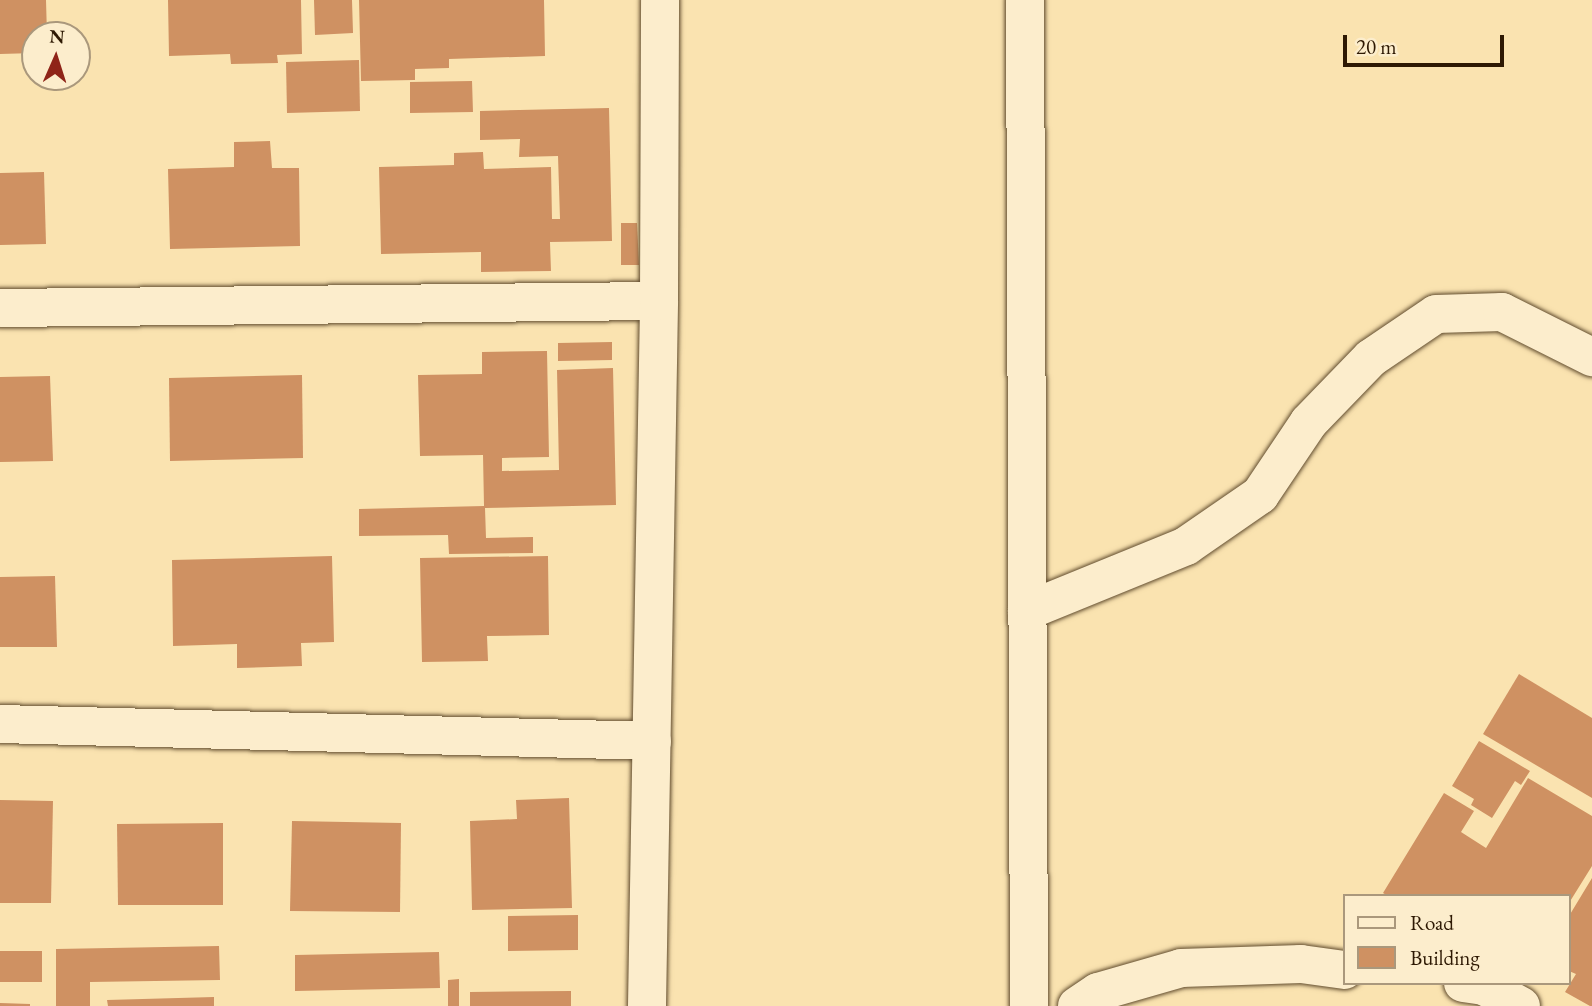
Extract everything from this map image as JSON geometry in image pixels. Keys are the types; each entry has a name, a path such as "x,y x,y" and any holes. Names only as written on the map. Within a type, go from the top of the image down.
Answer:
{"street":[{"path":"647,1006 659,301 660,0"},
{"path":"1025,0 1029,1006"},
{"path":"0,308 659,301"},
{"path":"1027,611 1186,546 1260,495 1309,422 1371,358 1436,314 1502,312 1592,357"},
{"path":"0,724 652,741"},
{"path":"1077,1006 1098,992 1181,968 1301,964 1344,970"},
{"path":"1477,985 1484,986 1521,1006"}],"building":[{"path":"0,0 46,0 47,21 21,21 21,53 0,54"},
{"path":"168,0 301,0 302,54 277,55 278,63 231,64 230,54 169,56"},
{"path":"314,0 352,0 353,33 315,35"},
{"path":"359,0 544,0 545,56 449,59 449,68 415,69 415,80 361,81"},
{"path":"359,60 360,111 287,113 286,62"},
{"path":"472,81 473,112 410,113 410,82"},
{"path":"609,108 612,241 550,242 551,271 481,272 481,252 381,254 379,167 454,165 454,153 483,152 484,169 551,167 552,219 560,219 558,156 519,157 520,139 480,140 480,111"},
{"path":"270,141 272,168 299,168 300,246 170,249 168,169 234,167 234,142"},
{"path":"44,172 46,244 0,245 0,173"},
{"path":"621,223 637,223 639,265 621,265"},
{"path":"612,342 612,360 558,361 558,343"},
{"path":"547,351 549,457 502,458 502,471 559,470 557,370 613,368 616,505 485,508 486,538 533,537 533,553 449,554 448,535 359,536 359,509 484,506 483,455 420,456 418,375 482,374 482,352"},
{"path":"302,375 303,458 170,461 169,378"},
{"path":"50,376 53,461 0,462 0,377"},
{"path":"332,556 334,642 301,643 302,666 237,668 237,644 173,646 172,560"},
{"path":"548,556 549,635 487,636 488,661 422,662 420,558"},
{"path":"55,576 57,647 0,647 0,577"},
{"path":"1519,674 1592,718 1592,798 1483,734"},
{"path":"1479,741 1530,771 1521,785 1515,781 1492,818 1471,805 1474,799 1452,786"},
{"path":"1528,778 1592,816 1592,866 1571,900 1571,894 1383,893 1444,793 1474,811 1461,832 1486,848"},
{"path":"569,798 572,908 472,910 470,821 517,819 516,800"},
{"path":"0,800 53,801 51,903 0,903"},
{"path":"292,821 401,823 400,912 290,911"},
{"path":"223,823 223,905 118,905 117,824"},
{"path":"1592,878 1592,1006 1565,992 1576,974 1571,972 1571,913"},
{"path":"578,915 578,950 508,951 508,916"},
{"path":"219,946 220,980 90,982 90,1006 56,1006 56,949"},
{"path":"0,951 42,951 42,982 0,982"},
{"path":"439,952 440,988 295,991 295,955"},
{"path":"459,979 459,1006 448,1006 448,980"},
{"path":"571,991 571,1006 470,1006 470,992"},
{"path":"214,997 214,1006 108,1006 107,1000"},
{"path":"0,1003 30,1004 30,1006 0,1006"}]}
